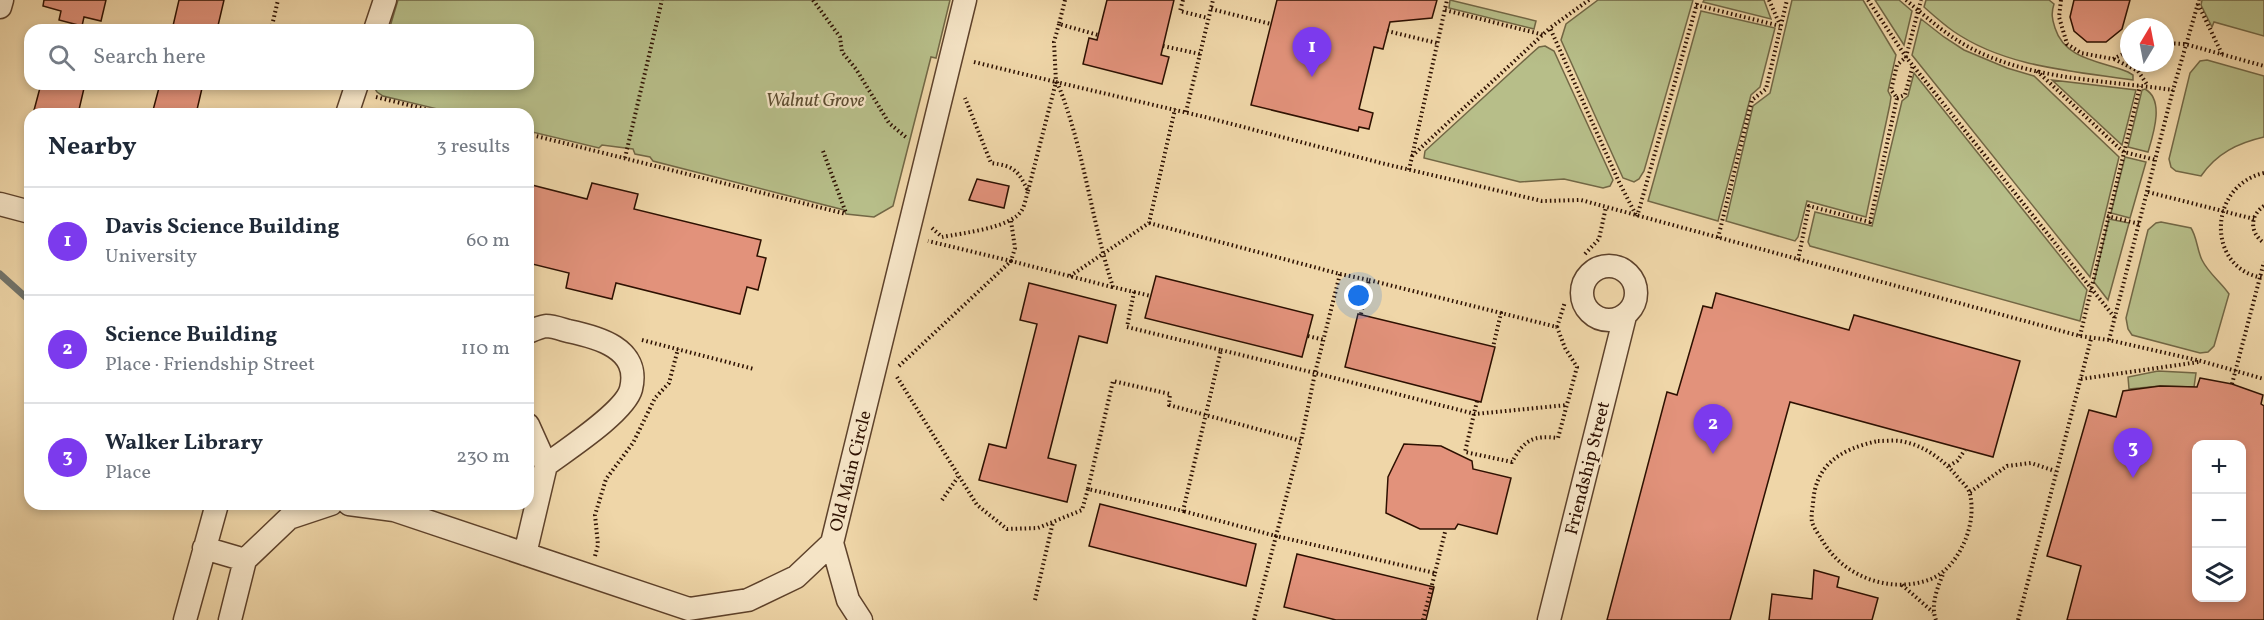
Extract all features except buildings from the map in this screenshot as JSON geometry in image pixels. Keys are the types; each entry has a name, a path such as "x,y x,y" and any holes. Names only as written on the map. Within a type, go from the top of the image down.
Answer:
{"street":[{"path":"0,7 2,0"},
{"path":"377,24 385,0"},
{"name":"Old Main Circle","path":"394,510 688,609 748,600 796,577 832,543 965,0"},
{"path":"352,108 365,90"},
{"path":"0,204 24,210"},
{"name":"Friendship Street","path":"1549,620 1625,316"},
{"path":"534,330 546,326 606,340 619,349 629,364 633,376 631,390 622,405 546,465"},
{"path":"525,554 546,465 534,438"},
{"path":"185,620 215,510"},
{"path":"230,620 245,560 289,518 313,510"},
{"path":"832,543 848,600 861,620"},
{"path":"204,548 245,560"},
{"path":"688,609 718,620"}],"path":[{"path":"272,24 278,0"},
{"path":"625,158 662,0"},
{"path":"813,0 840,37 842,52 856,69 889,123 912,142"},
{"path":"942,237 1011,221 1022,210 1056,82 1054,42 1065,0"},
{"path":"1183,0 1180,11 1208,18"},
{"path":"1186,112 1213,0"},
{"path":"1409,170 1447,0"},
{"path":"1412,156 1550,28 1589,0"},
{"path":"1769,0 1780,26"},
{"path":"1718,239 1752,100 1766,89 1787,0"},
{"path":"1868,0 1906,57 2115,318"},
{"path":"1906,0 1965,45 1984,54 2036,71 2173,90"},
{"path":"1798,260 1809,206 1870,222 1897,98 1892,90 1897,65 1906,57 1921,0"},
{"path":"2061,0 2059,17 2067,44 2081,54 2113,59 2138,71 2148,86"},
{"path":"2109,340 2198,1"},
{"path":"2198,1 2223,55"},
{"path":"1637,217 1697,3 1780,26"},
{"path":"1211,9 1271,24"},
{"path":"1445,10 1544,34"},
{"path":"1059,24 1098,35"},
{"path":"1550,28 1637,217"},
{"path":"1387,31 1437,44"},
{"path":"2174,43 2185,44 2264,66"},
{"path":"1163,45 1200,54"},
{"path":"2113,59 2120,56"},
{"path":"974,62 1175,109 1409,170 1542,201 1581,200 2091,339 2109,340 2201,361 2264,379"},
{"path":"1897,98 1905,95 1913,65"},
{"path":"2036,71 2124,152 2156,160"},
{"path":"1056,82 1063,97 1113,287"},
{"path":"2080,336 2090,286 2140,86"},
{"path":"365,90 425,108"},
{"path":"962,91 991,163 1008,165 1019,173 1028,191"},
{"path":"1070,276 1149,223 1175,109"},
{"path":"534,135 846,213 823,151"},
{"path":"2262,278 2244,271 2232,259 2223,244 2220,228 2222,211 2229,196 2240,183 2264,173"},
{"path":"2148,192 2253,219"},
{"path":"2264,206 2257,211 2253,219 2254,232 2257,238 2264,243"},
{"path":"1585,254 1599,239 1606,207"},
{"path":"2108,216 2140,224"},
{"path":"925,221 952,247"},
{"path":"893,371 1011,261 1015,248 1011,221"},
{"path":"1149,223 1340,274 1557,327"},
{"path":"921,240 1151,297"},
{"path":"2232,384 2262,278 2264,262"},
{"path":"1254,620 1301,441 1315,373 1340,274"},
{"path":"1361,314 1369,280"},
{"path":"1134,292 1127,327 1474,414 1567,405"},
{"path":"1478,401 1465,452 1512,462 1525,444 1536,437 1558,438 1577,367 1565,348 1557,327 1565,302"},
{"path":"1493,347 1501,313"},
{"path":"1308,336 1324,340"},
{"path":"2018,620 2091,339"},
{"path":"595,556 598,545 595,515 606,479 633,443 655,398 669,383 678,350"},
{"path":"1183,511 1221,350"},
{"path":"2081,379 2201,361"},
{"path":"894,363 893,371 977,505 1007,529 1038,528 1082,510 1113,381 1170,394 1168,405 1301,441"},
{"path":"1933,612 1944,571 1959,554 1967,537 1971,516 1970,492 1948,466 1924,450 1900,441 1878,441 1857,445 1837,456 1818,476 1813,499 1812,522 1827,549 1855,574 1901,585 1929,579 1944,571"},
{"path":"1948,466 1957,461 1965,450"},
{"path":"1970,492 2007,465 2031,464 2055,471"},
{"path":"942,500 958,477"},
{"path":"1088,489 1435,573"},
{"path":"1035,600 1053,522"},
{"path":"1423,620 1445,532"},
{"path":"1901,585 1933,612 1936,620"}],"green space":[{"name":"Walnut Grove","path":"398,0 950,0 936,58 931,57 893,206 874,217 846,214 844,210 653,161 650,157 635,154 633,149 602,145 599,148 534,132 534,108 433,108 383,96 376,90 534,90 534,24 391,24"},
{"path":"1450,0 1536,21 1534,29 1449,8"},
{"path":"1598,0 1693,0 1644,171 1634,182 1623,178 1561,40 1566,24"},
{"path":"1704,0 1764,0 1771,19 1703,2"},
{"path":"1792,0 1863,0 1896,55 1888,91 1891,97 1890,104 1866,217 1807,201 1795,241 1726,221 1753,106 1770,93"},
{"path":"1875,0 1899,0 1912,11 1904,45"},
{"path":"1926,0 2049,0 2054,4 2052,16 2055,28 2067,47 2085,58 2120,69 2120,72 2128,72 2133,75 2133,80 2040,66 1994,53 1953,31 1924,7"},
{"path":"2202,0 2264,0 2264,36 2214,22 2212,27 2201,5"},
{"path":"1701,11 1775,28 1760,87 1751,95 1718,221 1648,201"},
{"path":"1921,19 1964,50 2007,68 2034,76 2119,157 2090,277 1912,55"},
{"path":"1545,46 1554,51 1613,180 1610,186 1603,188 1564,179 1520,182 1424,158 1425,151 1539,47"},
{"path":"2207,60 2264,76 2264,137 2245,142 2229,150 2214,161 2201,176 2176,171 2171,167 2169,159 2190,73 2200,61"},
{"path":"1914,73 2087,290 2080,321 1810,246 1808,242 1815,212 1872,226 1902,101 1908,96"},
{"path":"2052,80 2136,90 2122,145"},
{"path":"2145,89 2155,101 2156,109 2155,127 2148,152 2128,147 2142,90"},
{"path":"2125,157 2146,162 2130,218 2111,213"},
{"path":"2109,219 2129,223 2108,300 2094,282"},
{"path":"2161,222 2191,228 2205,265 2229,294 2214,346 2208,352 2200,353 2132,335 2128,329 2126,318 2148,230"},
{"path":"2158,371 2196,373 2194,387 2160,386 2129,389 2128,377"}],"waterway":[{"path":"0,274 24,296"}],"place":[{"name":"Davis Science Building","path":"1312,77"},
{"name":"Science Building","path":"1713,454"},
{"name":"Walker Library","path":"2133,478"}]}
